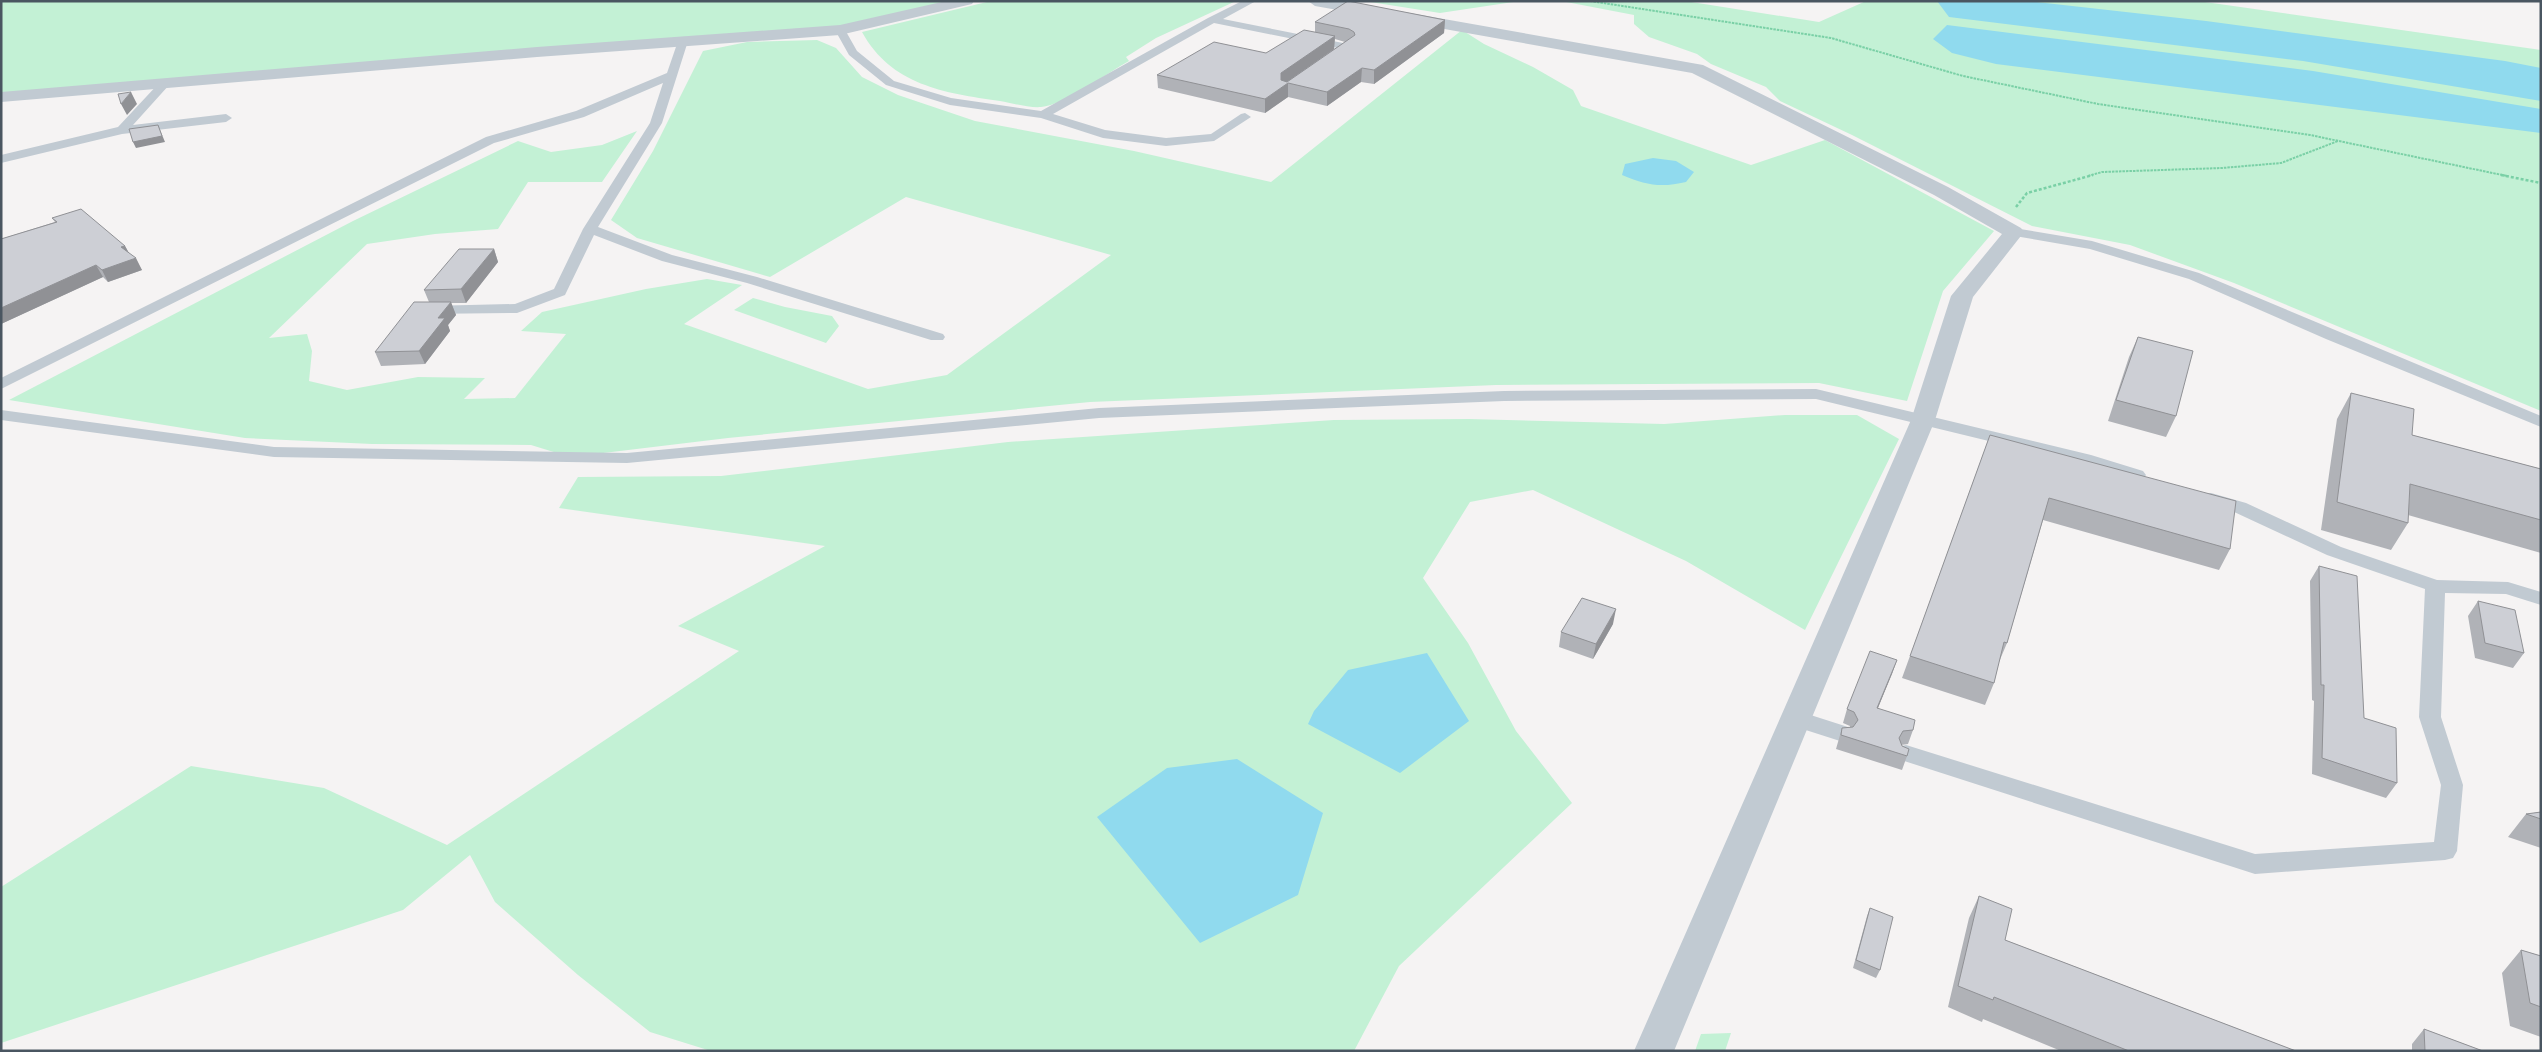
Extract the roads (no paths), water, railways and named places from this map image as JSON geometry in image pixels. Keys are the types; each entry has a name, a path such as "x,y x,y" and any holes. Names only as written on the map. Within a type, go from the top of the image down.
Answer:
{"street":[{"path":"1,97 683,41 840,30 967,1"},
{"path":"1315,1 1697,69 1941,191 2014,232 1962,296 1923,420 1654,1051"}],"lane":[{"path":"1043,115 1212,20 1251,1"},
{"path":"1212,20 1348,47 1325,63"},
{"path":"840,30 853,53 890,82 950,101 1043,115 1104,134 1166,142 1214,137 1245,117"},
{"path":"412,311 517,308 560,292 590,229 656,123 683,41"},
{"path":"1,384 490,140 580,114 672,75"},
{"path":"122,130 164,84"},
{"path":"1,159 122,130 226,118"},
{"path":"590,229 667,258 752,280 936,337"},
{"path":"2014,232 2092,245 2194,276 2332,336 2541,422"},
{"path":"1,415 274,452 626,458 1099,413 1504,396 1816,394 2085,459 2157,482"},
{"path":"2193,493 2239,507 2334,551 2435,586 2508,588 2541,599"},
{"path":"1906,753 2255,864 2445,851 2452,785 2430,717 2435,586"},
{"path":"1795,718 1840,733"}],"water":[{"path":"1937,1 2027,1 2206,21 2505,61 2541,68 2541,101 2303,61 1949,17"},
{"path":"1947,25 2313,71 2541,109 2541,133 1996,64 1952,53 1933,39"},
{"path":"1653,158 1676,161 1694,172 1686,182 1669,185 1653,185 1622,175 1625,164"},
{"path":"1427,653 1469,721 1400,773 1308,724 1314,711 1348,670"},
{"path":"1237,759 1323,813 1298,895 1200,943 1097,817 1167,768"}]}
